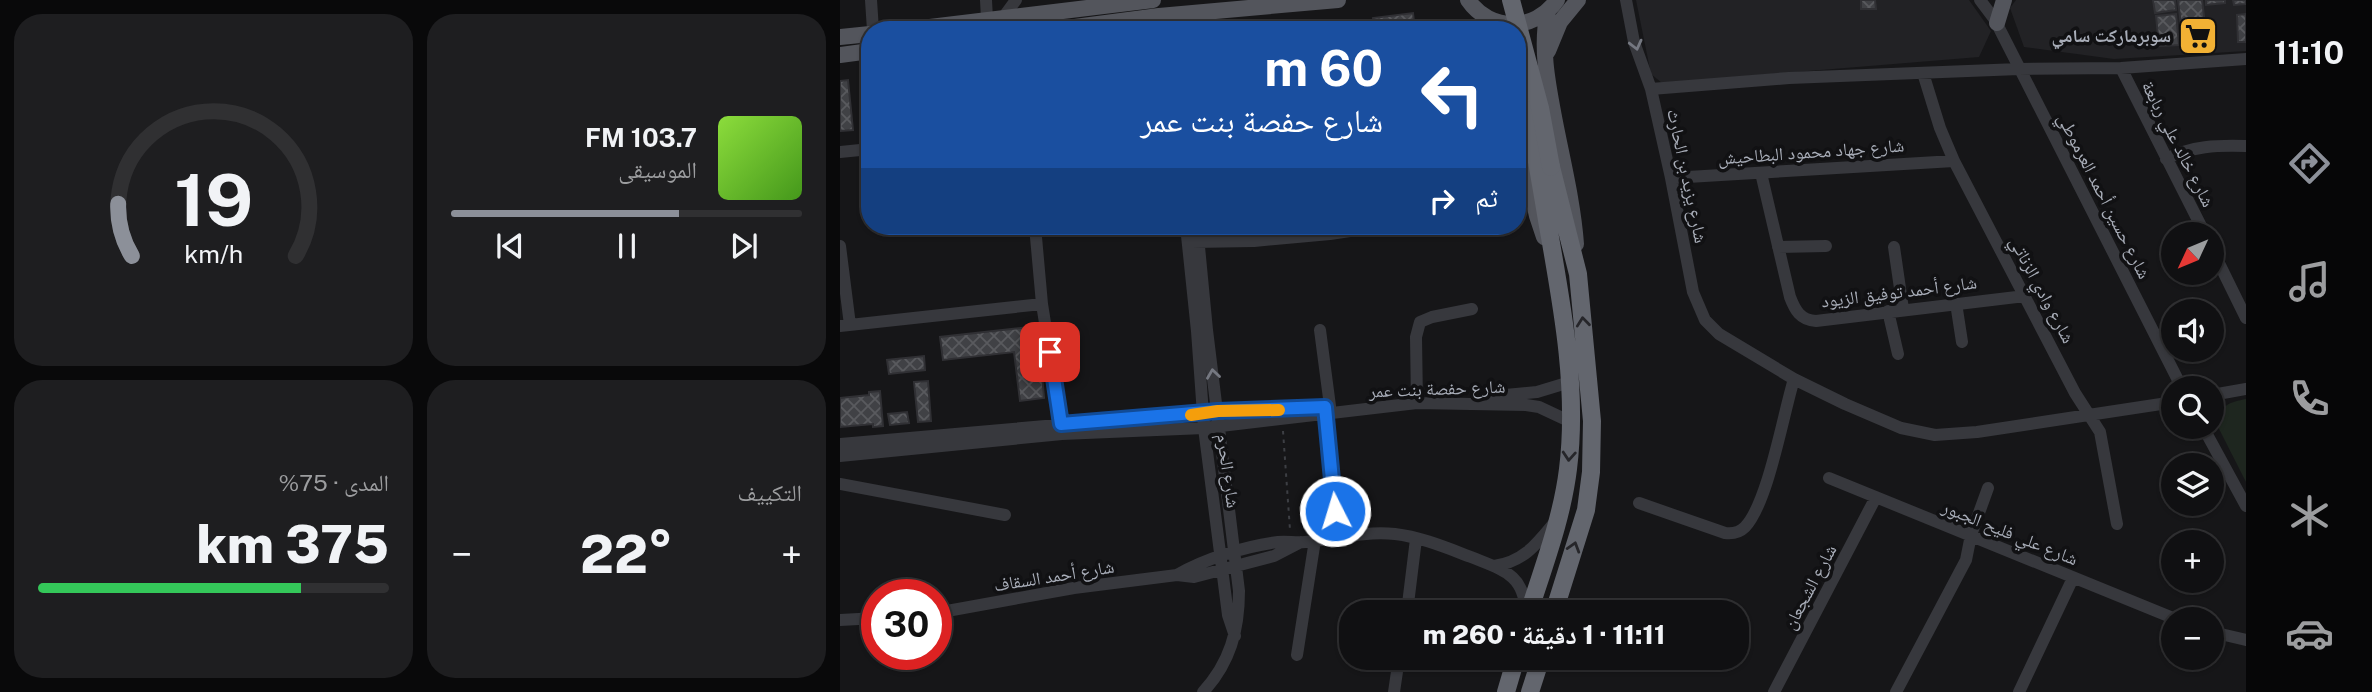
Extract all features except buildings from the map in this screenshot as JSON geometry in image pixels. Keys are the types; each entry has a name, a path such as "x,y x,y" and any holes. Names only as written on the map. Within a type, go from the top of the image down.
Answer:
{"highway":[{"path":"1499,0 1505,21"},
{"path":"1511,0 1517,21"},
{"path":"1526,56 1540,108 1570,382 1571,422 1568,468 1558,517 1531,600"},
{"path":"1526,102 1578,274 1592,421 1591,472 1586,510 1559,600"},
{"path":"1506,692 1512,670"},
{"path":"1530,692 1537,670"}],"main road":[{"path":"979,21 1061,6 1153,0"},
{"path":"1180,21 1338,0"},
{"path":"1468,0 1485,21"},
{"path":"1545,64 1557,28 1578,0"},
{"path":"1996,21 2004,0"},
{"path":"1526,23 1553,6"},
{"path":"1553,6 1544,29 1545,64 1574,215 1578,274"},
{"path":"840,37 861,35"},
{"path":"840,55 861,52"},
{"path":"1526,52 1533,54 1545,64"},
{"path":"1526,167 1537,216 1556,272"}],"street":[{"path":"871,0 872,21"},
{"path":"986,0 995,19 1016,0"},
{"path":"1626,0 1634,42 1651,89"},
{"name":"شارع حسين أحمد العرموطي","path":"1980,0 1996,21 2176,376"},
{"name":"شارع حسين أحمد العرموطي","path":"1994,0 1996,21"},
{"name":"شارع يزيد بن الحارث","path":"2161,404 1935,436 1917,433 1880,420 1794,379 1738,348 1705,320 1693,292 1651,89 1789,78 2121,68 2246,60"},
{"name":"شارع خالد علي ربابعة","path":"2121,68 2199,222"},
{"name":"شارع وادي الزناتي","path":"1923,73 1954,161 2075,393 2096,423 2104,446 2117,524"},
{"path":"2166,159 2181,151 2201,147 2246,146"},
{"path":"840,152 861,150"},
{"name":"شارع جهاد محمود البطاحيش","path":"1671,178 1954,161"},
{"name":"شارع أحمد توفيق الزيود","path":"1761,173 1790,297 1794,308 1803,318 1816,321 2025,296"},
{"path":"1036,235 1042,304 1062,429"},
{"name":"شارع الحرم","path":"1190,235 1193,242 1202,331 1204,428 1239,613 1230,654 1203,692"},
{"name":"شارع الحرم","path":"1193,242 1195,235"},
{"path":"1193,242 1254,241 1319,235"},
{"path":"1779,247 1826,246"},
{"path":"1894,247 1903,309"},
{"path":"840,248 845,326 1042,304"},
{"path":"2224,272 2244,309"},
{"path":"1956,303 1962,342"},
{"path":"1417,400 1416,337 1420,322 1472,309"},
{"path":"1888,311 1898,354"},
{"path":"1320,330 1337,536"},
{"name":"شارع الحرم","path":"1202,331 1218,411 1228,555"},
{"path":"1639,503 1725,533 1734,534 1742,530 1754,514 1764,492 1794,379"},
{"name":"شارع حفصة بنت عمر","path":"840,456 1218,411 1327,409 1417,400 1516,395 1570,382"},
{"path":"2224,393 2246,389"},
{"name":"شارع حفصة بنت عمر","path":"1417,400 1526,405 1539,407 1571,422"},
{"name":"شارع حفصة بنت عمر","path":"840,444 1062,429 1219,427 1327,409"},
{"path":"2210,439 2246,506"},
{"name":"شارع علي فليح الجبور","path":"1829,478 2161,613"},
{"path":"840,484 1005,515"},
{"path":"1896,692 1966,560 1971,535 1989,488"},
{"name":"شارع الشجعان","path":"1774,692 1876,497"},
{"path":"1494,566 1510,564 1523,556 1558,517"},
{"name":"شارع أحمد السقاف","path":"1177,575 1191,567 1257,546 1381,533 1416,539 1494,566 1516,580 1523,588 1525,600"},
{"path":"1408,600 1416,539"},
{"path":"1297,655 1315,540"},
{"name":"شارع أحمد السقاف","path":"952,610 1074,588 1177,575 1194,578 1274,556 1296,542"},
{"path":"2020,692 2073,578"},
{"path":"840,620 861,619"},
{"path":"2224,635 2246,640"},
{"path":"1394,692 1397,670"}],"path":[{"path":"1282,418 1296,542"}],"shaded area":[{"path":"1636,0 1969,0 1991,31 1979,57 1662,83 1651,74"},
{"path":"2016,0 2246,0 2246,51 2114,59 2024,47 2010,8"},
{"path":"2246,399 2246,482 2224,439 2224,408 2235,401"}],"slow traffic":[{"path":"1191,415 1218,411 1279,410"}],"place":[{"name":"سوبرماركت سامي","path":"2198,36"}],"route":[{"path":"1050,352 1061,424 1218,411 1302,410 1325,407 1335,511"}]}
